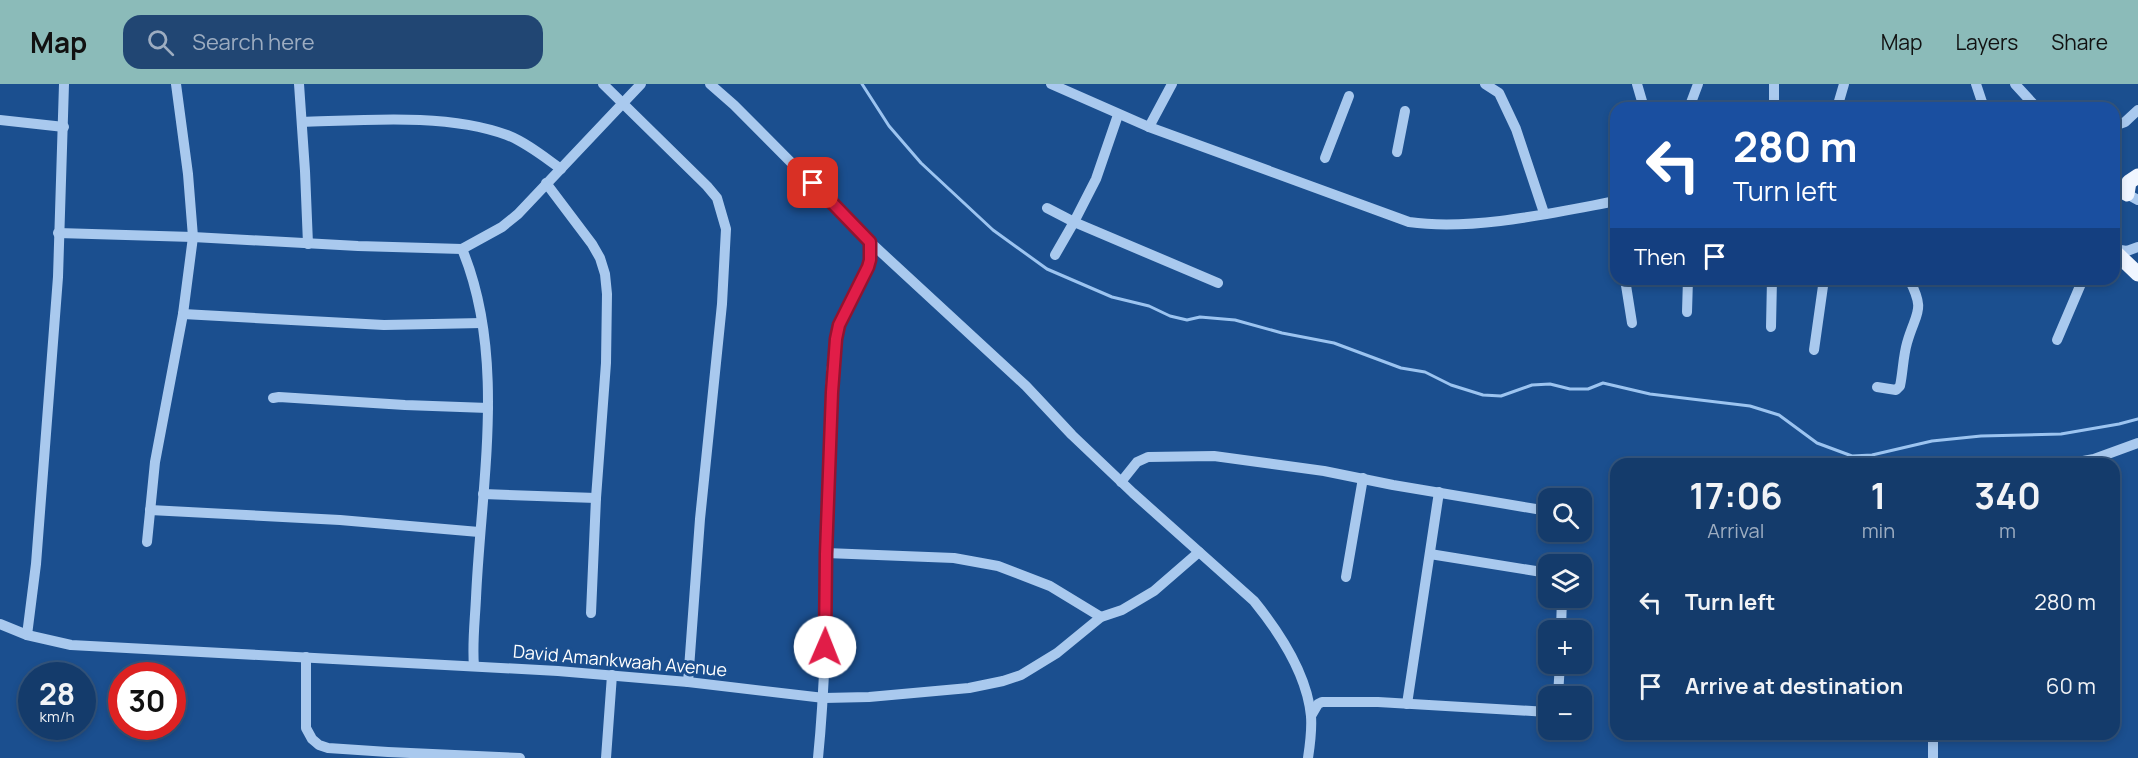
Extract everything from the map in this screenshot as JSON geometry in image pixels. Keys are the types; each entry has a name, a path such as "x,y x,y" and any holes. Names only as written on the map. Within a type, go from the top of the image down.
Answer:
{"main road":[{"path":"2125,196 2129,182 2138,176"},
{"path":"2120,256 2138,274"}],"street":[{"path":"27,635 36,564 57,288 64,84"},
{"path":"147,543 155,462 183,314 193,237 188,174 176,84"},
{"path":"299,84 308,244"},
{"path":"603,84 707,186 717,198 726,229 722,304 700,519 688,682"},
{"path":"58,233 462,249 502,227 518,214 641,84"},
{"path":"710,84 813,183 870,242 1026,386 1121,482 1254,601 1286,648 1302,680 1311,716 1308,758"},
{"path":"1051,84 1149,127 1409,222 1444,225 1544,213 1610,202"},
{"path":"1149,127 1172,84"},
{"path":"1485,84 1498,93 1516,129 1544,213"},
{"path":"1636,84 1642,102"},
{"path":"1691,102 1698,84"},
{"path":"1774,84 1774,102"},
{"path":"1839,102 1844,84"},
{"path":"1976,84 1982,102"},
{"path":"2015,84 2032,102"},
{"path":"1325,158 1349,96"},
{"path":"2120,124 2138,110"},
{"path":"1397,152 1406,111"},
{"path":"1055,255 1096,179 1118,115"},
{"path":"0,120 64,127"},
{"path":"302,122 407,120 465,124 508,136 531,148 561,169"},
{"path":"546,183 600,258 607,294 606,363 596,498 591,613"},
{"path":"1047,208 1074,222 1218,283"},
{"path":"818,758 824,698 826,554 836,339 839,325 868,267 870,242"},
{"path":"2120,250 2127,251 2138,247"},
{"path":"462,249 476,291 487,356 488,408 479,532 474,666"},
{"path":"1626,285 1632,323"},
{"path":"1687,312 1688,285"},
{"path":"1771,327 1772,285"},
{"path":"1814,350 1823,285"},
{"path":"1877,387 1896,390 1900,386 1907,343 1919,310 1918,296 1913,285"},
{"path":"2056,340 2080,285"},
{"path":"183,314 384,325 482,323"},
{"path":"273,398 488,408"},
{"path":"2101,458 2138,443"},
{"path":"1121,482 1137,462 1148,457 1162,455 1223,457 1324,471 1538,509"},
{"path":"1346,577 1363,478"},
{"path":"1407,704 1439,492"},
{"path":"483,494 596,498"},
{"path":"150,510 340,520 479,532"},
{"name":"David Amankwaah Avenue","path":"0,624 27,635 71,645 474,666 612,675 824,698 869,697 969,688 1003,681 1038,667 1101,617 1122,610 1154,591 1199,552"},
{"path":"826,554 954,558 998,566 1050,586 1101,617"},
{"path":"1430,554 1538,571"},
{"path":"306,657 306,728 312,739 319,745 328,748 388,752 520,758"},
{"path":"606,758 612,675"},
{"path":"1311,716 1318,704 1322,702 1538,711"},
{"path":"1933,740 1933,758"}],"waterway":[{"path":"862,84 889,126 921,163 993,230 1047,269 1112,297 1149,306 1170,316 1187,320 1200,317 1235,320 1282,333 1334,343 1401,368 1425,372 1451,385 1483,395 1501,396 1532,385 1550,384 1570,389 1588,389 1603,383 1650,394 1750,406 1779,415 1817,443 1852,456 1872,455 1932,441 1981,436 2061,434 2138,419"}],"route":[{"path":"813,183 870,242 868,267 839,325 836,339 826,554 825,647"}]}
